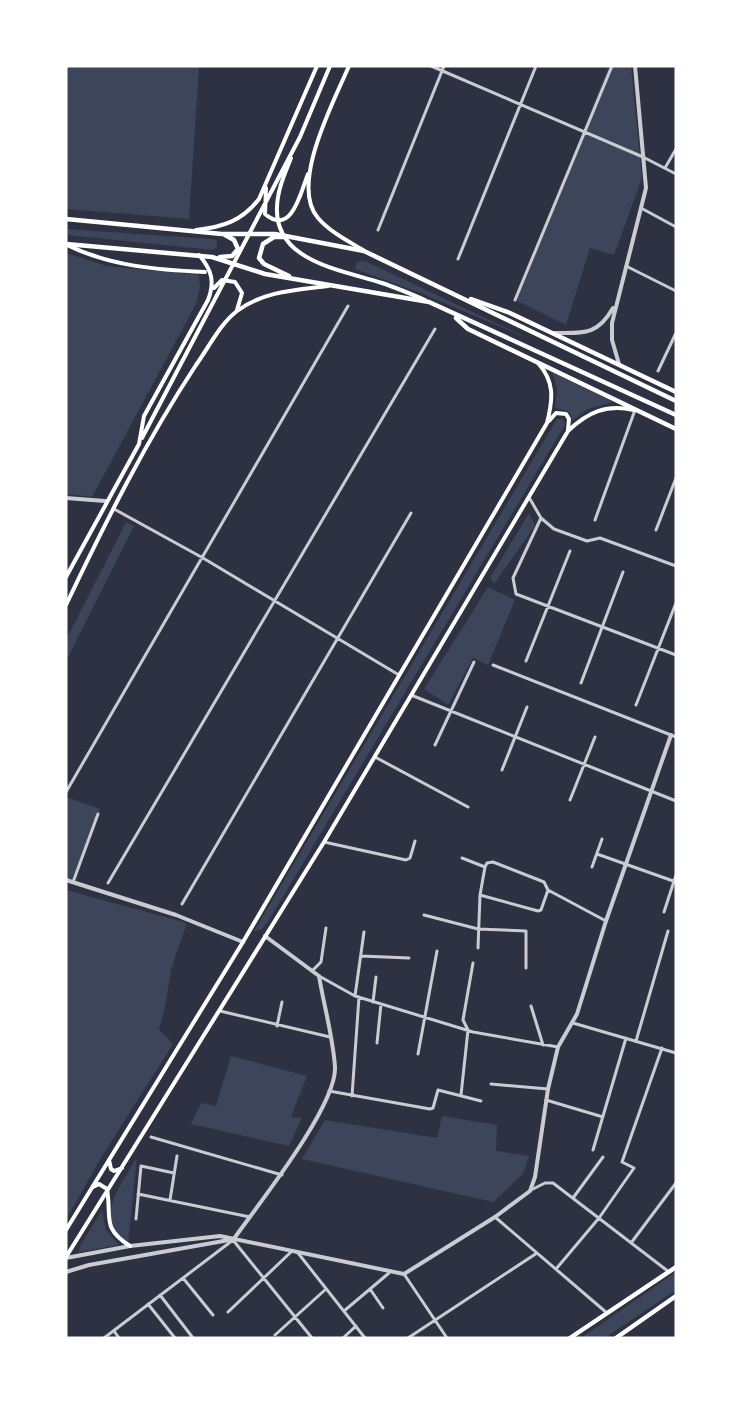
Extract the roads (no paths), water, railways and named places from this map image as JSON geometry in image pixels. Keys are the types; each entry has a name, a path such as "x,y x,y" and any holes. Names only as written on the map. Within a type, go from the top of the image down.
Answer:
{"main road":[{"path":"190,231 233,222 251,209 268,182 318,66"},
{"path":"330,66 277,199 282,230 290,243 303,256 316,263 383,283 429,302 676,416"},
{"path":"268,182 264,199 265,214 274,220 288,218 296,207 349,66"},
{"path":"66,577 105,501 139,444 300,137"},
{"path":"311,165 307,192 317,217 364,251 458,295 507,322 676,401"},
{"path":"66,219 222,234 275,234 310,238 364,251"},
{"path":"212,257 232,256 238,249 234,240 222,234"},
{"path":"296,279 264,264 259,251 263,244 274,237 310,238"},
{"path":"66,244 212,257 259,272 429,302"},
{"path":"66,244 94,258 115,263 205,272"},
{"path":"199,255 212,275 213,283 209,297"},
{"path":"139,444 144,416 209,297 222,280 235,282 242,293 237,311"},
{"path":"66,605 114,509 172,402 222,327 237,311 257,299 276,292 337,285"},
{"path":"458,295 510,313 676,392"},
{"path":"451,314 468,329 676,429"},
{"path":"537,362 546,372 552,387 547,423"},
{"path":"66,1257 108,1194 218,1010 324,842 530,499 568,431 589,414 604,408 618,407 635,411"},
{"path":"66,1230 243,942 547,423 556,413 566,414 569,419 568,431"},
{"path":"110,1159 111,1169 117,1170 123,1167"},
{"path":"93,1187 104,1185 108,1194 106,1213 112,1231 130,1246"},
{"path":"570,1338 676,1267"},
{"path":"616,1338 676,1296"}],"street":[{"path":"431,66 643,157 676,174"},
{"path":"378,230 444,66"},
{"path":"458,259 536,66"},
{"path":"515,300 612,66"},
{"path":"619,365 612,340 615,305 646,188 635,66"},
{"path":"665,169 676,149"},
{"path":"640,208 676,227"},
{"path":"625,265 676,291"},
{"path":"553,333 595,330 605,321 615,305"},
{"path":"66,792 348,306"},
{"path":"108,883 435,329"},
{"path":"658,371 676,333"},
{"path":"595,520 635,411"},
{"path":"656,530 676,478"},
{"path":"66,498 105,501"},
{"path":"530,499 541,518 554,529 584,540 600,538 676,566"},
{"path":"114,509 203,558 399,675"},
{"path":"182,904 411,513"},
{"path":"541,518 512,581 516,594 676,655"},
{"path":"526,661 570,551"},
{"path":"581,683 623,572"},
{"path":"636,705 676,603"},
{"path":"435,745 474,662"},
{"path":"493,665 674,736 651,792 573,1023 558,1047 546,1100 535,1177 530,1191"},
{"path":"411,695 676,801"},
{"path":"502,770 527,707"},
{"path":"570,800 595,737"},
{"path":"375,757 468,807"},
{"path":"73,882 98,814"},
{"path":"592,867 602,839"},
{"path":"324,842 406,860 410,858 415,841"},
{"path":"597,854 675,882"},
{"path":"462,858 485,867"},
{"path":"478,948 480,895 487,863 493,862 544,882 548,890 606,921"},
{"path":"663,912 676,875"},
{"path":"66,880 176,915 243,942"},
{"path":"480,895 538,911 541,910 548,890"},
{"path":"424,915 478,929 526,931 526,968"},
{"path":"312,971 321,962 326,928"},
{"path":"636,1041 668,931"},
{"path":"352,1096 357,996 364,932"},
{"path":"265,936 319,976 357,996 468,1030 558,1047"},
{"path":"418,1054 437,951"},
{"path":"361,956 409,958"},
{"path":"461,1095 468,1030 463,1020 473,963"},
{"path":"104,1338 233,1240 282,1175 329,1091 335,1067 319,976"},
{"path":"373,1002 376,977"},
{"path":"277,1026 282,1002"},
{"path":"377,1043 381,1004"},
{"path":"531,1006 543,1045"},
{"path":"218,1010 330,1037"},
{"path":"573,1023 676,1053"},
{"path":"593,1150 626,1038"},
{"path":"555,1269 599,1218 634,1168 622,1162 662,1048"},
{"path":"491,1084 548,1089"},
{"path":"329,1091 429,1109 433,1108 438,1090 481,1101"},
{"path":"546,1100 603,1116"},
{"path":"151,1137 282,1175"},
{"path":"170,1200 177,1155"},
{"path":"573,1198 603,1157"},
{"path":"136,1219 141,1166 174,1173"},
{"path":"66,1257 130,1246 220,1236 389,1273 404,1274 495,1217 530,1191 550,1182 669,1272"},
{"path":"631,1243 676,1183"},
{"path":"138,1194 250,1217"},
{"path":"495,1217 607,1313"},
{"path":"66,1272 88,1265 233,1240"},
{"path":"233,1240 312,1338"},
{"path":"228,1312 291,1252"},
{"path":"298,1253 365,1338"},
{"path":"408,1338 537,1253"},
{"path":"344,1311 389,1273"},
{"path":"404,1274 447,1338"},
{"path":"183,1278 213,1315"},
{"path":"275,1335 326,1289"},
{"path":"370,1289 383,1308"},
{"path":"160,1295 193,1338"},
{"path":"148,1304 175,1338"},
{"path":"343,1338 356,1326"},
{"path":"114,1331 119,1338"}]}
